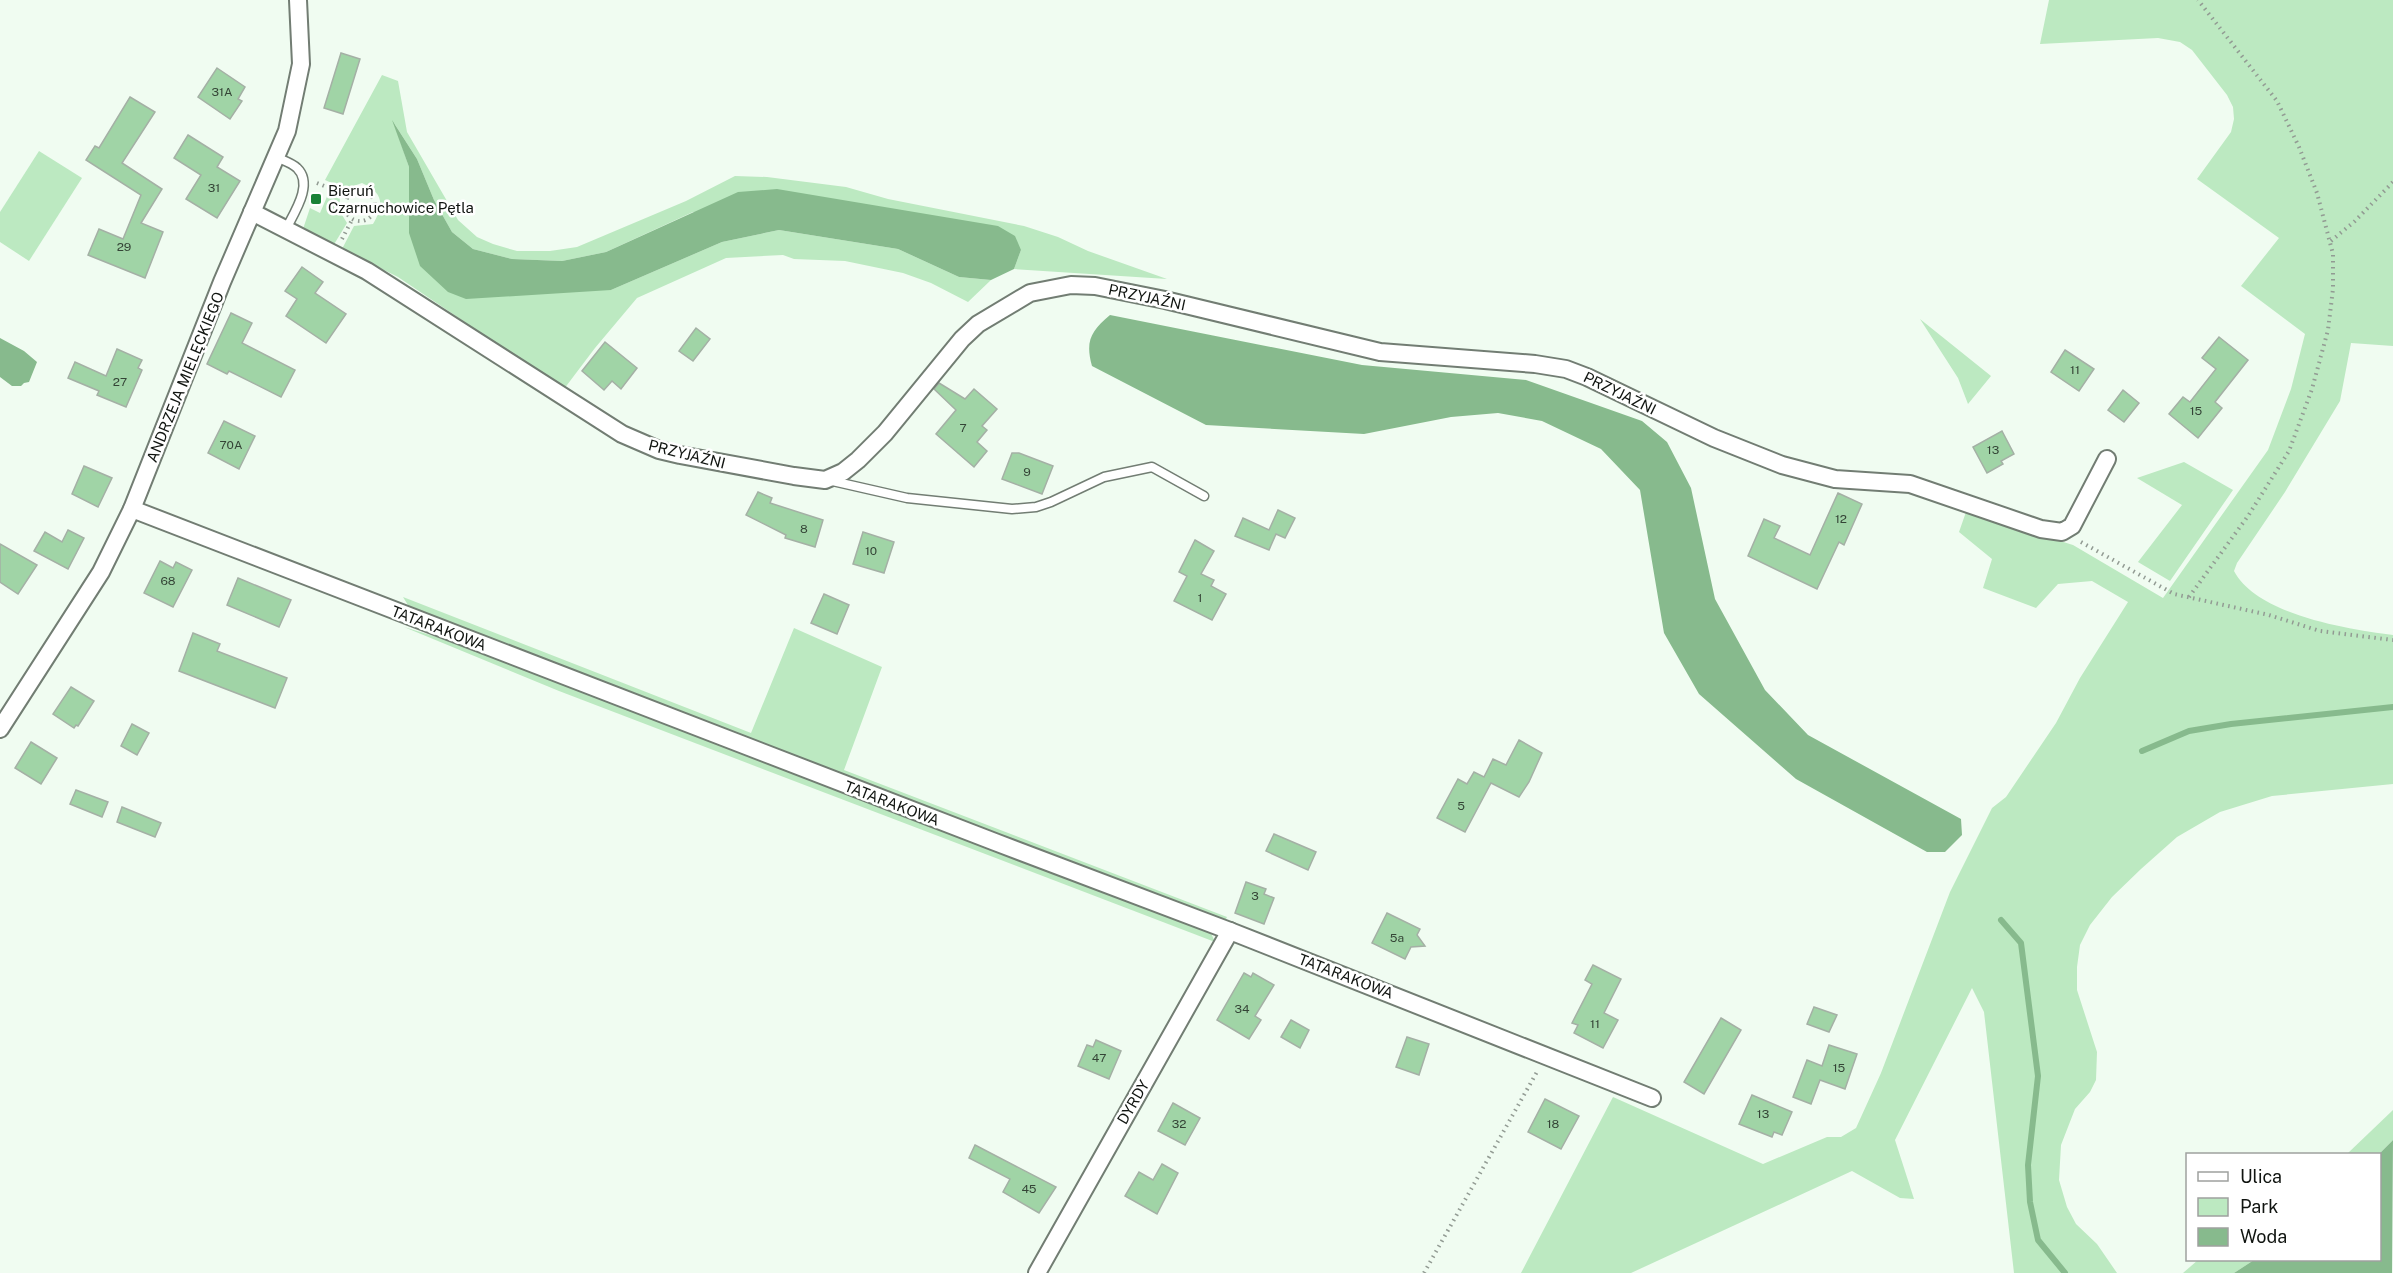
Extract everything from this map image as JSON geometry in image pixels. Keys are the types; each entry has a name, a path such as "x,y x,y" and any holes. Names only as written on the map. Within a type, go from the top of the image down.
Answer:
{"street":[{"name":"ANDRZEJA MIELĘCKIEGO","path":"0,729 101,572 132,509 222,282 287,131 301,64 298,0"},
{"name":"PRZYJAŹNI","path":"252,212 367,271 622,434 659,450 680,456 825,480 843,472 885,433 962,339 978,324 1024,296 1039,290 1071,285 1095,286 1166,300 1380,352 1534,364 1566,369 1713,438 1792,468 1834,479 1910,484 2041,530 2062,532"},
{"path":"2062,532 2072,526 2107,459"},
{"name":"TATARAKOWA","path":"132,509 1230,931 1652,1098"},
{"name":"DYRDY","path":"1037,1273 1230,931"}],"lane":[{"path":"276,157 297,167 303,177 302,194 286,229"},
{"path":"825,480 908,498 1012,509 1036,507 1104,477 1152,467 1204,496"}],"path":[{"path":"2189,597 2248,516 2289,451 2312,389 2328,330 2333,289 2331,241 2310,175 2277,101 2198,0"},
{"path":"303,177 349,196 362,191 370,194 375,207 371,216 363,220 353,218 346,206 349,196"},
{"path":"2331,241 2355,221 2393,182"},
{"path":"2062,532 2174,594 2269,615 2319,631 2393,640"},
{"path":"1424,1273 1546,1055"}],"green space":[{"path":"2049,0 2393,0 2393,346 2351,343 2340,401 2234,571 2246,586 2262,599 2283,609 2329,624 2393,635 2393,784 2272,796 2220,812 2177,837 2112,897 2090,925 2080,945 2077,990 2097,1052 2096,1080 2090,1092 2075,1109 2061,1145 2059,1180 2067,1207 2076,1224 2097,1244 2117,1273 2014,1273 1984,1012 1972,988 1895,1140 1914,1199 1900,1198 1852,1171 1631,1273 1521,1273 1613,1097 1763,1164 1827,1137 1841,1137 1856,1128 1881,1073 1950,892 1992,808 2006,797 2056,723 2080,678 2128,602 2092,581 2058,584 2036,608 1983,588 1992,559 1959,532 1966,512 2073,545 2163,598 2268,450 2291,389 2305,334 2241,286 2279,238 2197,179 2231,132 2234,119 2233,107 2227,95 2192,50 2180,42 2158,38 2040,44"},
{"path":"382,75 398,81 407,132 458,220 477,237 517,251 550,251 577,247 686,201 735,176 767,177 846,187 888,199 1024,226 1167,279 1014,269 1021,250 693,212 606,252 562,261 512,259 473,249 452,232 434,200 417,159 394,123 409,167 409,233 611,290 722,242 779,230 898,249 959,277 991,280 968,302 931,283 903,273 845,261 794,259 783,255 726,258 637,298 564,389 398,277 342,249 354,226 373,224 379,211 380,200 375,191 362,183 345,189 325,180"},
{"path":"39,151 82,178 29,261 0,242 0,212"},
{"path":"329,192 340,197 339,210 347,223 333,246 303,229 310,208 320,213"},
{"path":"1920,319 1991,376 1968,404 1958,378"},
{"path":"2184,462 2233,490 2170,581 2138,562 2182,505 2137,478"},
{"path":"403,597 751,733 794,628 882,667 844,770 1227,917 1224,923 411,610"},
{"path":"404,627 483,651 1210,931 1215,942 559,691"},
{"path":"2393,1110 2393,1140 2380,1153 2348,1153"},
{"path":"2197,1261 2252,1261 2234,1273 2183,1273"}],"water":[{"path":"392,120 417,159 434,200 452,232 473,249 512,259 562,261 606,252 738,192 777,189 998,226 1015,236 1021,250 1014,269 991,280 959,277 898,249 779,230 722,242 611,290 466,299 448,292 420,266 409,233 409,167"},
{"path":"1110,315 1362,365 1526,380 1642,421 1667,442 1691,488 1715,599 1765,690 1808,735 1961,819 1962,835 1945,852 1927,852 1796,779 1699,694 1664,633 1640,490 1601,449 1542,421 1498,413 1451,417 1364,434 1206,425 1092,366 1089,350 1091,337 1098,326"},
{"path":"0,338 24,351 37,362 29,382 21,386 12,386 0,377"},
{"path":"2393,1140 2392,1273 2234,1273 2252,1261 2381,1261 2380,1153"}],"building":[{"path":"341,53 360,59 343,114 324,108"},
{"path":"217,68 245,87 238,99 242,101 230,119 198,97"},
{"path":"130,97 155,112 122,163 162,189 141,223 163,232 145,278 88,255 99,229 123,239 141,195 86,160 95,146 99,148"},
{"path":"188,135 223,157 217,167 240,181 217,218 186,199 201,175 174,158"},
{"path":"302,267 323,282 315,293 346,314 326,343 286,316 297,299 285,291"},
{"path":"231,313 252,323 242,343 295,370 281,397 229,371 227,374 207,364"},
{"path":"696,328 710,339 693,361 679,351"},
{"path":"2219,337 2248,360 2215,402 2222,408 2198,438 2169,414 2183,397 2190,402 2216,369 2202,358"},
{"path":"605,342 637,368 621,389 612,381 604,390 582,371"},
{"path":"117,349 142,360 138,368 142,370 126,407 97,395 99,391 68,378 75,362 106,376"},
{"path":"2065,350 2094,369 2079,391 2051,372"},
{"path":"939,383 965,399 974,389 997,409 982,426 987,430 977,442 987,451 974,467 936,434 956,410 934,389"},
{"path":"2123,390 2139,403 2124,422 2108,410"},
{"path":"224,421 255,436 239,469 208,453"},
{"path":"2002,431 2014,454 2001,461 2003,464 1987,473 1973,447"},
{"path":"1012,453 1019,453 1053,466 1042,494 1002,479"},
{"path":"84,466 112,478 98,507 72,494"},
{"path":"758,492 772,498 770,503 823,520 815,547 785,538 786,535 746,515"},
{"path":"1838,493 1862,504 1844,545 1839,542 1817,589 1748,556 1764,519 1780,526 1774,538 1810,555"},
{"path":"1278,510 1295,518 1285,538 1276,534 1269,550 1235,536 1243,518 1269,530"},
{"path":"68,530 84,538 68,569 34,551 45,532 62,542"},
{"path":"863,532 894,542 884,573 853,564"},
{"path":"1195,540 1214,551 1201,574 1214,580 1211,586 1226,594 1212,620 1174,601 1187,576 1179,572"},
{"path":"0,544 37,565 18,594 0,582"},
{"path":"160,561 173,568 176,562 192,570 173,607 144,593"},
{"path":"238,578 291,600 279,627 227,605"},
{"path":"824,594 849,605 837,634 811,623"},
{"path":"193,633 220,644 217,651 287,678 275,708 179,671"},
{"path":"71,687 94,701 78,726 74,728 53,714"},
{"path":"132,724 149,733 137,755 121,746"},
{"path":"1519,740 1542,753 1529,782 1519,797 1491,783 1465,832 1437,818 1458,779 1467,784 1474,772 1484,777 1493,759 1506,765"},
{"path":"31,742 57,758 41,784 15,768"},
{"path":"76,790 108,802 102,817 70,804"},
{"path":"122,807 161,823 155,837 117,822"},
{"path":"1274,834 1316,852 1308,870 1266,851"},
{"path":"1246,882 1266,889 1264,894 1274,898 1264,924 1235,913"},
{"path":"1387,913 1420,929 1417,935 1425,946 1411,947 1405,959 1372,943"},
{"path":"1593,965 1621,979 1604,1013 1618,1020 1603,1048 1574,1033 1578,1025 1572,1023 1592,984 1585,980"},
{"path":"1244,973 1251,977 1253,973 1274,985 1255,1016 1261,1020 1249,1039 1217,1020"},
{"path":"1814,1007 1837,1015 1829,1032 1807,1024"},
{"path":"1721,1018 1741,1030 1704,1094 1684,1082"},
{"path":"1291,1020 1309,1030 1300,1048 1281,1037"},
{"path":"1407,1037 1429,1044 1419,1075 1396,1067"},
{"path":"1096,1040 1121,1051 1109,1079 1078,1066 1087,1045 1093,1047"},
{"path":"1829,1045 1857,1054 1845,1089 1820,1080 1811,1104 1793,1097 1807,1060 1822,1066"},
{"path":"1752,1095 1792,1112 1782,1135 1774,1132 1772,1137 1739,1124"},
{"path":"1545,1099 1579,1116 1561,1149 1528,1132"},
{"path":"1173,1103 1200,1118 1185,1145 1158,1131"},
{"path":"975,1145 1056,1187 1039,1213 1003,1192 1010,1179 969,1158"},
{"path":"1162,1164 1178,1173 1157,1214 1125,1196 1139,1172 1153,1180"}],"waterway":[{"path":"2142,751 2189,731 2231,724 2393,707"},
{"path":"2001,920 2021,943 2038,1076 2028,1165 2030,1202 2038,1240 2065,1273"}],"place":[{"name":"Bieruń Czarnuchowice Pętla","path":"316,199"}]}
